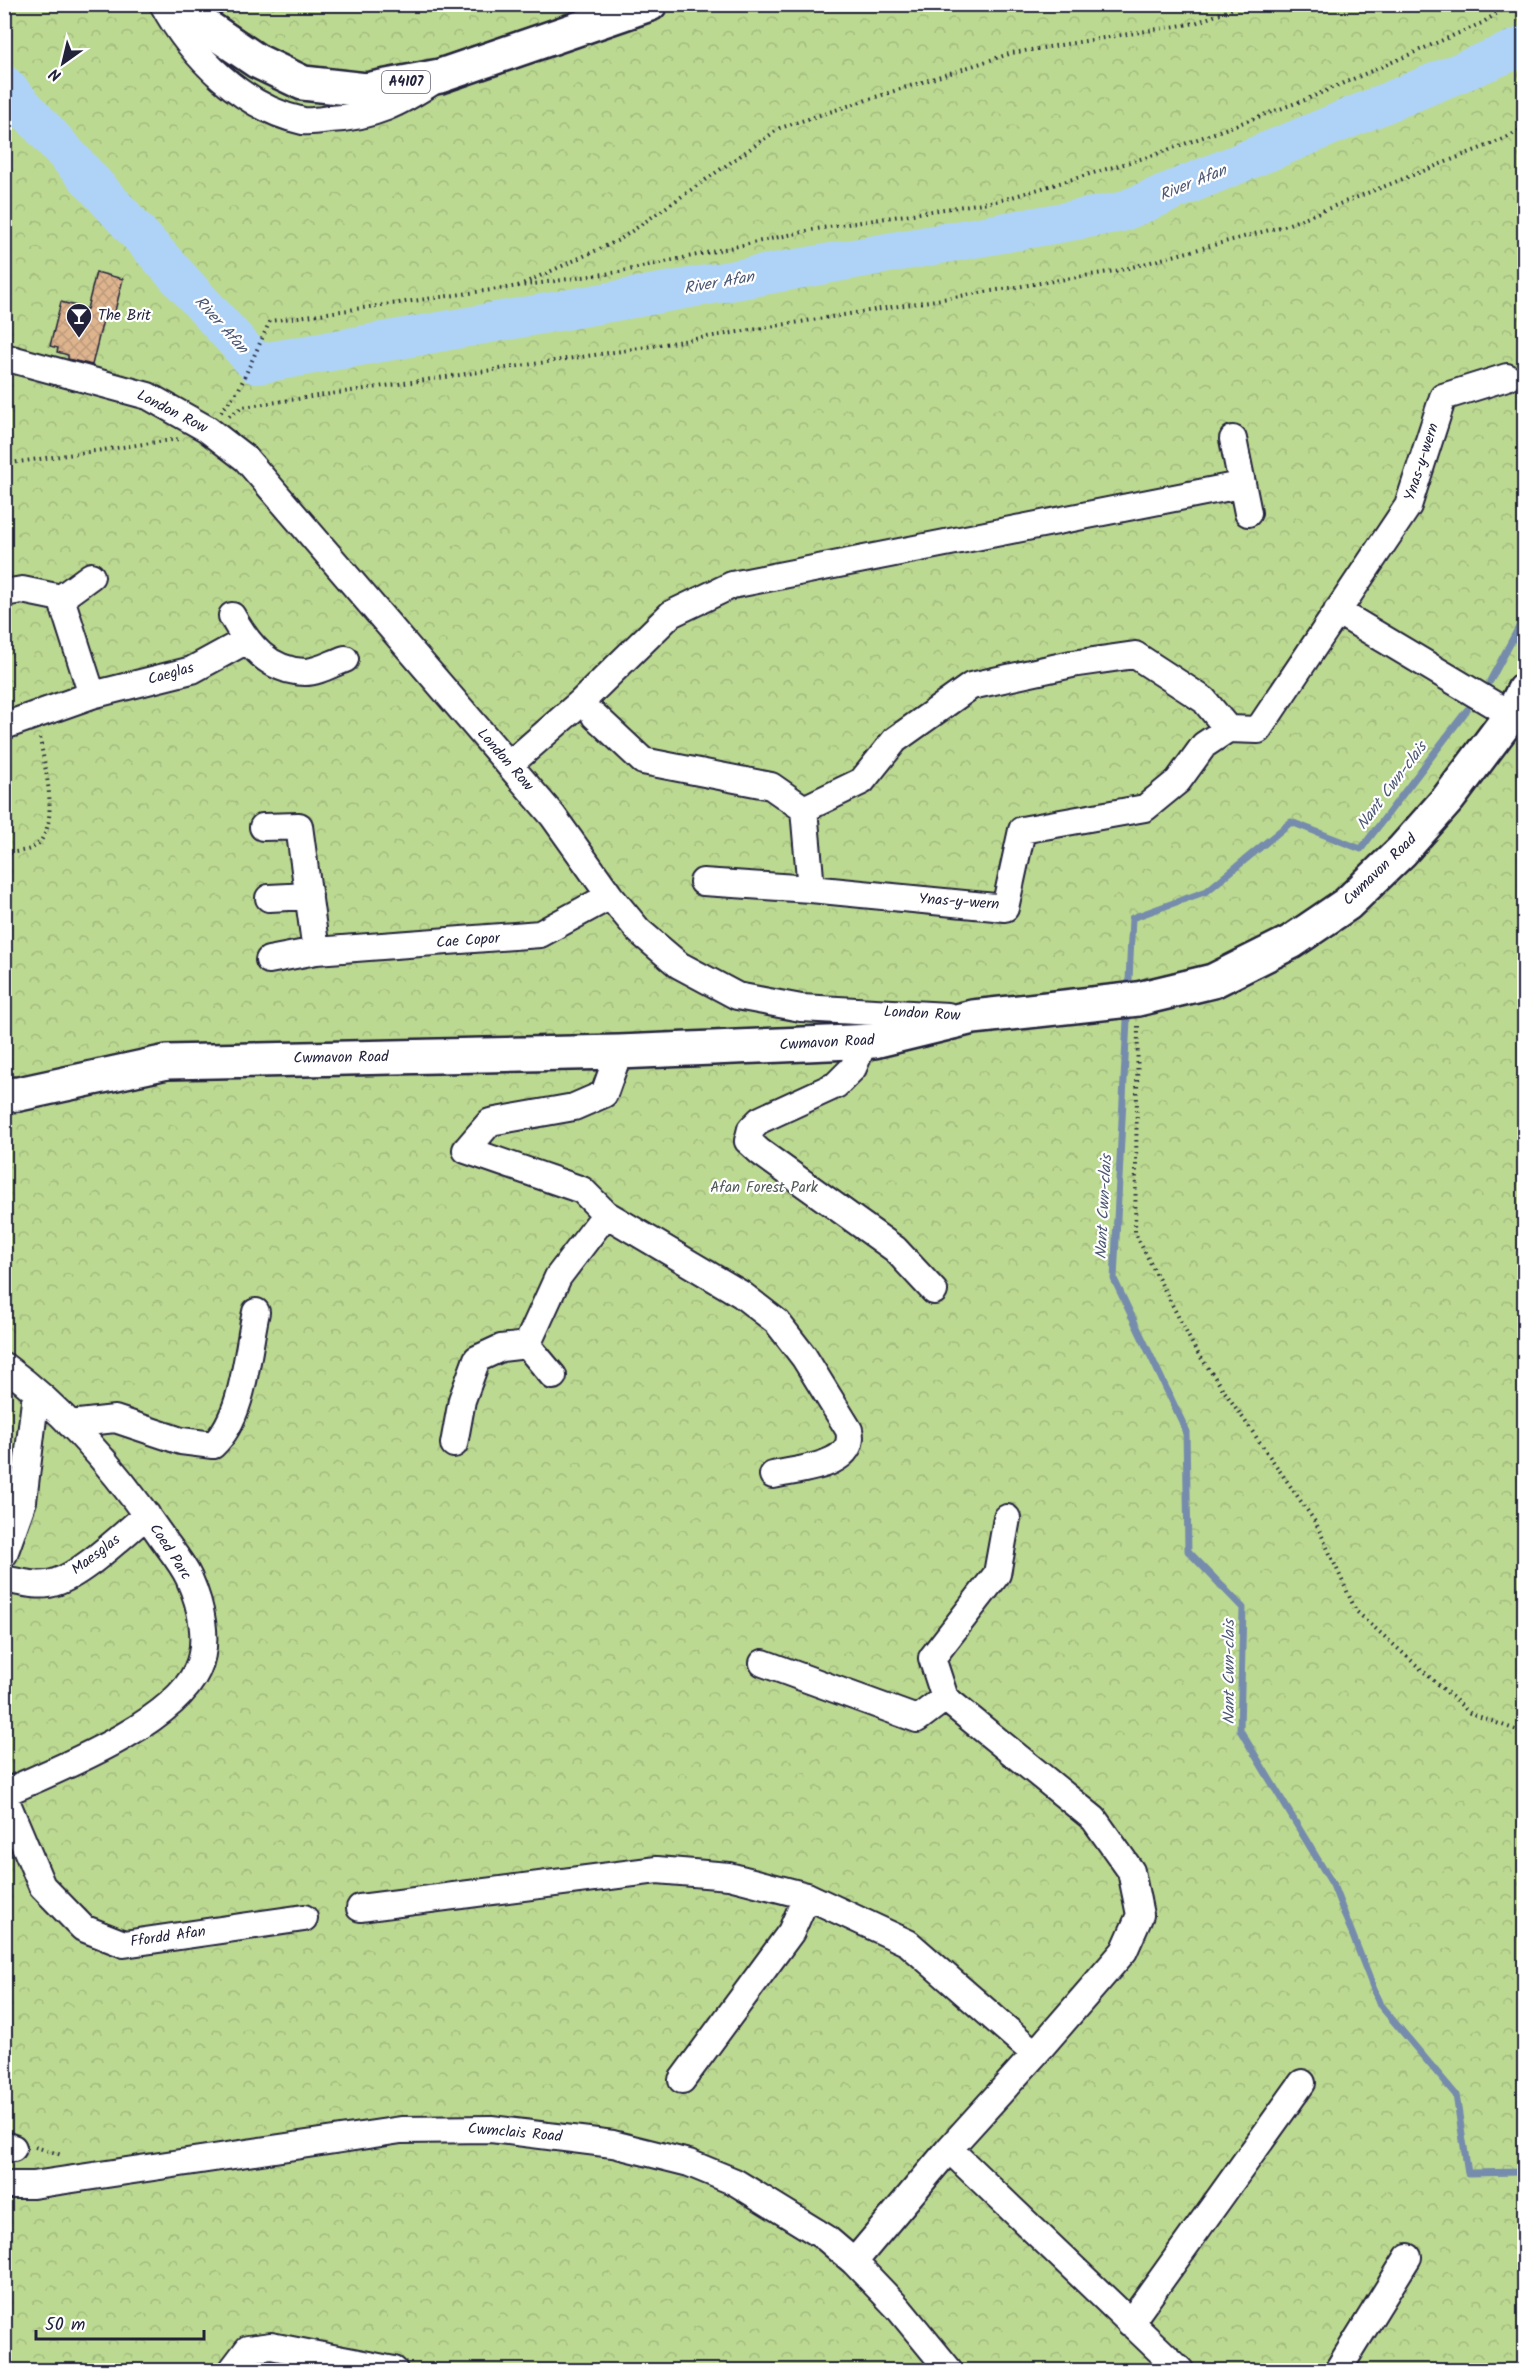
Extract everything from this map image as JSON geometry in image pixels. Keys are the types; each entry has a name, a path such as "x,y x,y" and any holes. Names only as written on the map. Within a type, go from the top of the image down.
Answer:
{"main road":[{"name":"A4107","path":"172,4 257,61 303,83 366,90 440,76 650,4"},
{"name":"Cwmavon Road","path":"9,1100 167,1062 619,1052 864,1042 973,1017 1138,999 1213,981 1291,942 1347,904 1402,851 1448,800 1517,703"}],"street":[{"path":"163,4 179,34 206,64 249,99 304,121 356,118 401,102 440,76"},
{"name":"London Row","path":"4,357 148,396 207,429 246,459 553,816 610,896 639,931 679,965 737,996 801,1008 973,1017"},
{"name":"Ynas-y-wern","path":"811,888 1005,908 1022,830 1145,808 1178,781 1204,745 1228,729 1258,730 1408,506 1443,397 1507,377"},
{"path":"1233,439 1240,485 1248,513"},
{"path":"509,765 581,702 671,614 732,585 1240,485"},
{"path":"13,591 61,598 91,576"},
{"path":"61,598 92,695"},
{"path":"1337,611 1517,703"},
{"path":"232,616 245,641 279,668 307,672 345,659"},
{"name":"Caeglas","path":"4,726 92,695 192,670 245,641"},
{"path":"804,809 862,781 895,740 971,686 1071,664 1135,655 1204,700 1228,729"},
{"path":"595,716 643,761 771,786 804,809"},
{"path":"703,882 811,888 804,809"},
{"path":"262,826 298,826 316,951"},
{"path":"269,898 309,896"},
{"name":"Cae Copor","path":"269,960 316,951 540,934 610,896"},
{"path":"864,1042 854,1068 836,1085 760,1120 751,1129 748,1141 895,1249 925,1277 934,1291"},
{"path":"619,1052 604,1094 574,1107 490,1122 466,1150 582,1190 606,1214 741,1294 777,1322 804,1357 849,1430 852,1441 848,1450 839,1459 773,1475"},
{"path":"527,1345 558,1277 606,1214"},
{"path":"70,1424 115,1419 182,1441 213,1445 225,1434 235,1413 256,1312"},
{"path":"527,1345 553,1376"},
{"path":"454,1444 462,1400 477,1359 501,1348 527,1345"},
{"name":"Coed Parc","path":"4,1366 70,1424 110,1467 147,1515 188,1576 201,1611 203,1646 197,1671 176,1698 136,1730 4,1795"},
{"path":"4,1554 23,1501 35,1401 38,1395"},
{"name":"Maesglas","path":"4,1580 32,1584 55,1583 75,1573 147,1515"},
{"path":"854,2262 949,2149 1124,1951 1140,1915 1131,1871 1094,1819 945,1698 932,1658 997,1574 1007,1518"},
{"path":"763,1663 917,1719 945,1698"},
{"name":"Ffordd Afan","path":"4,1795 42,1886 83,1928 124,1944 304,1918"},
{"path":"360,1908 657,1870 729,1876 807,1896 908,1943 1035,2054"},
{"path":"682,2080 791,1932 807,1896"},
{"path":"1130,2323 1302,2083"},
{"name":"Cwmclais Road","path":"4,2184 33,2185 401,2130 491,2129 613,2144 689,2163 735,2182 771,2202 826,2238 854,2262 899,2309 949,2370"},
{"path":"949,2149 1180,2370"},
{"path":"1338,2370 1408,2257"},
{"path":"232,2370 248,2349 272,2346 394,2370"}],"path":[{"path":"512,289 619,240 780,128 1012,53 1195,23 1246,4"},
{"path":"239,389 270,321 512,289 619,272 816,229 1002,200 1154,155 1307,99 1482,23 1511,4"},
{"path":"4,464 170,443 207,429 243,407 621,351 1120,270 1284,226 1504,139 1524,128"},
{"path":"4,855 27,851 39,844 51,815 34,716"},
{"path":"1138,999 1135,1233 1190,1338 1316,1523 1356,1611 1470,1713 1524,1733"}],"green space":[{"name":"Afan Forest Park","path":"5,5 1524,5 1524,2370 5,2370"}],"building":[{"path":"96,272 123,279 114,315 105,312 92,365 68,359 68,355 57,352 58,348 50,346 61,302 87,309"}],"waterway":[{"name":"River Afan","path":"4,85 257,364 1121,212 1524,46"},
{"name":"Nant Cwn-clais","path":"1490,681 1524,618"},
{"name":"Nant Cwn-clais","path":"1129,980 1132,918 1207,891 1291,822 1361,849 1467,710"},
{"name":"Nant Cwn-clais","path":"1127,1020 1114,1279 1186,1430 1188,1551 1243,1608 1240,1730 1333,1885 1380,2005 1456,2095 1468,2173 1524,2172"}],"place":[{"name":"The Brit","path":"79,339"}]}
